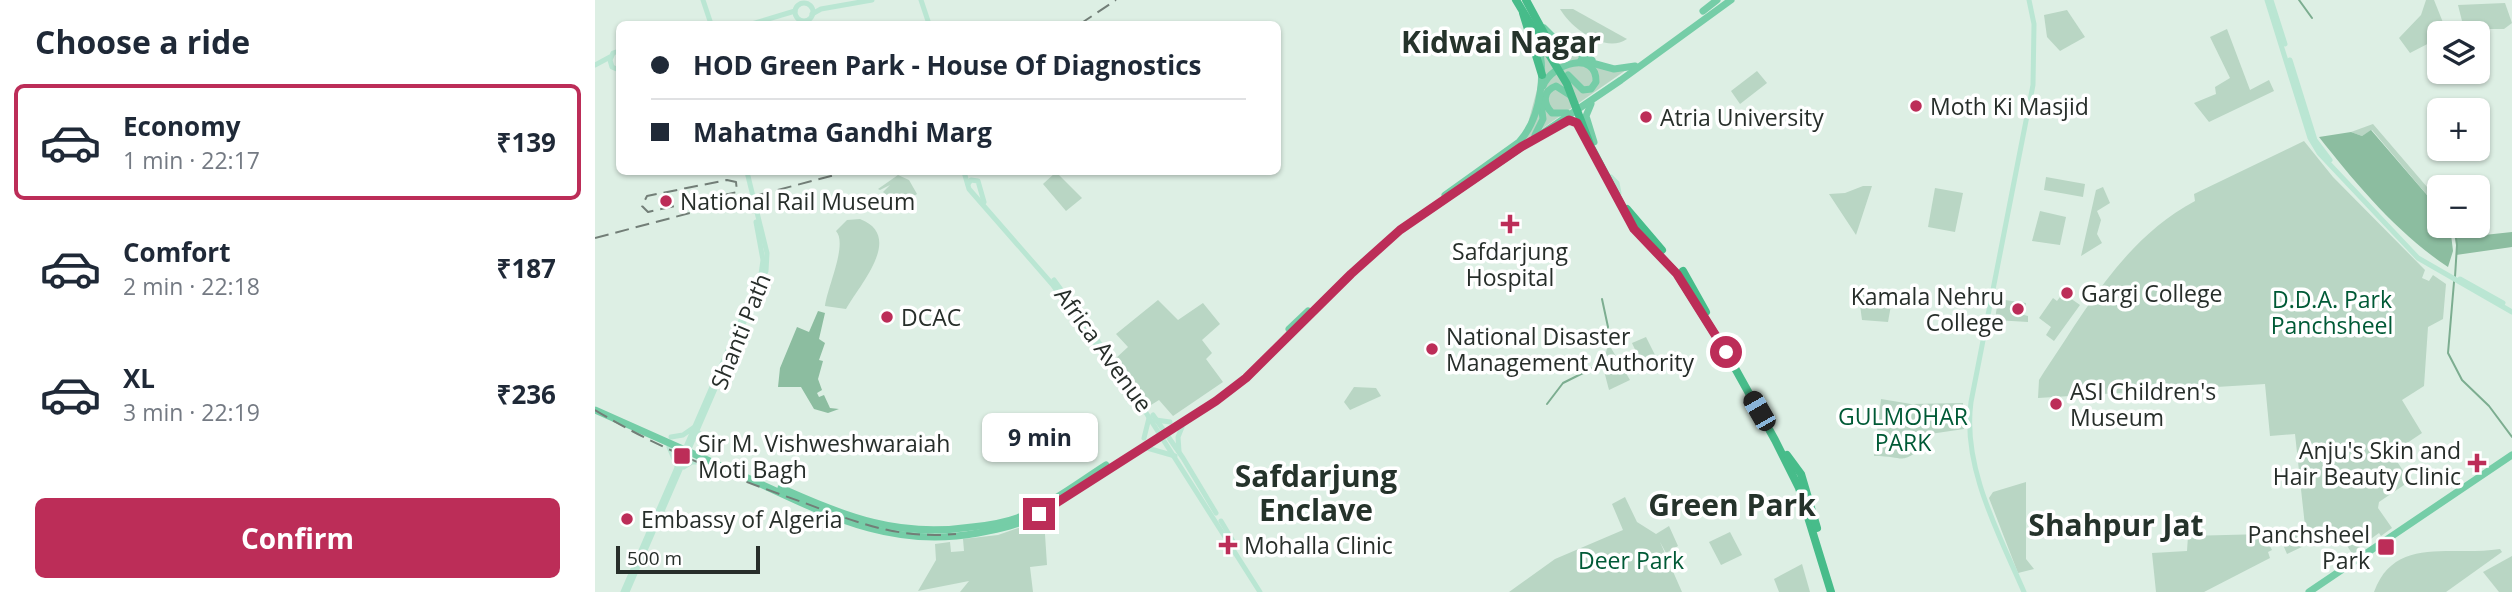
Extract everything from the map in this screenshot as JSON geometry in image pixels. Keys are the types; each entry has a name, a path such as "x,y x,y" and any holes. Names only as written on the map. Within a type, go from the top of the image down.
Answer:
{"highway":[{"path":"1523,0 1537,18 1568,75 1593,147 1611,177 1615,191"},
{"path":"1523,0 1537,35 1567,84 1593,147 1642,239 1657,247 1683,274 1789,463 1833,592"},
{"path":"1523,0 1523,19 1546,75"},
{"path":"1657,247 1726,352 1789,463 1801,474 1833,592"}],"main road":[{"path":"702,0 707,21"},
{"path":"762,21 795,11 801,4 810,6 854,0"},
{"path":"779,21 807,21 818,9 872,0"},
{"path":"921,0 930,21"},
{"path":"929,0 931,21"},
{"path":"1703,11 1717,0"},
{"path":"1622,77 1724,0"},
{"path":"1708,19 1733,0"},
{"path":"1593,147 1586,116 1589,106 1733,0"},
{"path":"2023,592 1976,470 1969,427 1970,408 2033,85 2034,24 2028,0"},
{"path":"2023,592 1973,471 1967,428 1969,394 2031,76 2031,22 2028,0"},
{"path":"2269,0 2319,150 2413,249 2450,276 2512,310"},
{"path":"810,6 812,14"},
{"path":"795,11 799,20"},
{"path":"1537,18 1553,39 1598,64"},
{"path":"1537,35 1546,75 1544,107 1553,117 1563,117"},
{"path":"1521,147 1538,132 1543,119 1540,94 1546,75 1537,35"},
{"path":"595,66 616,53"},
{"path":"611,56 612,67"},
{"path":"595,408 864,529 908,537 949,538 1019,524 1246,378 1264,363 1322,300 1386,242 1519,142 1529,128 1546,75 1566,64 1584,61 1614,69 1635,66"},
{"path":"1568,75 1578,88 1592,88 1596,74 1584,61"},
{"path":"1584,61 1596,69 1599,79 1596,87 1584,98 1584,122"},
{"path":"1428,210 1647,61"},
{"path":"595,66 605,64 616,69"},
{"path":"1563,117 1555,115 1547,108 1548,91 1560,86 1573,101"},
{"path":"1521,147 1571,120 1577,123 1593,147"},
{"path":"1529,128 1537,123 1538,132"},
{"name":"Shanti Path","path":"625,592 766,271 767,253 746,175"},
{"path":"966,175 970,182"},
{"name":"Africa Avenue","path":"970,182 979,187 983,200 1057,284 1156,420 1262,592"},
{"name":"Africa Avenue","path":"970,182 972,191 1052,284 1177,454"},
{"path":"972,191 979,187"},
{"path":"1228,389 1311,312"},
{"path":"1970,408 1978,401 1973,392"},
{"path":"1149,416 1144,438 1147,448 1177,454 1178,437 1183,427 1178,422 1179,416"},
{"path":"1156,420 1170,422"},
{"path":"671,437 683,435 696,428 700,443 707,453"},
{"path":"669,447 680,467 692,462 704,462"},
{"path":"2309,592 2511,457"},
{"path":"2315,592 2511,457"},
{"path":"1799,488 1797,477 1802,482 1816,524"}],"green space":[{"path":"2426,0 2434,0 2442,21 2427,21 2427,44 2410,53 2399,38 2421,15"},
{"path":"2505,3 2512,23 2504,29 2490,29 2490,21 2462,21 2458,5"},
{"path":"1560,9 1573,9 1627,39 1609,43 1589,37 1572,24"},
{"path":"2067,10 2085,37 2060,51 2047,37 2044,15"},
{"path":"2227,29 2250,90 2269,80 2274,91 2209,122 2194,103 2216,94 2215,87 2230,78 2210,37"},
{"path":"1542,33 1612,72 1629,68 1523,142 1542,71"},
{"path":"1757,71 1767,83 1740,104 1731,91"},
{"path":"2373,124 2427,187 2427,195 2372,130 2362,136 2351,132"},
{"path":"2371,130 2427,195 2427,238 2451,238 2453,251 2448,267 2395,224 2319,137 2351,132 2362,136"},
{"name":"D.D.A. Park Panchsheel","path":"2304,141 2333,177 2425,270 2422,278 2429,281 2433,275 2446,284 2443,319 2428,327 2424,386 2402,400 2422,433 2404,445 2400,441 2390,451 2412,484 2407,483 2379,502 2378,508 2392,528 2381,536 2379,533 2368,541 2365,537 2357,542 2361,549 2353,555 2337,530 2324,533 2325,536 2287,554 2277,531 2305,526 2295,434 2270,436 2265,384 2038,398 2039,380 2076,323 2109,277 2147,235 2195,201 2194,194"},
{"path":"898,175 909,180 917,194 900,205 883,192 890,185 878,189"},
{"path":"1053,175 1059,175 1082,198 1066,211 1043,184"},
{"path":"2046,177 2085,184 2083,197 2044,190"},
{"path":"1863,186 1872,186 1856,235 1829,194 1845,193"},
{"path":"2103,187 2110,203 2097,211 2101,220 2097,234 2102,243 2081,256 2096,190"},
{"path":"1935,188 1963,193 1955,232 1928,227"},
{"path":"2040,211 2066,217 2060,245 2032,241"},
{"path":"860,219 873,227 878,237 879,248 875,261 846,309 825,306 840,246 836,231 847,220"},
{"path":"2512,232 2512,247 2456,255 2456,238 2490,238 2490,234"},
{"path":"1863,288 1893,294 1888,322 1862,320 1860,305"},
{"path":"2063,293 2080,305 2054,341 2046,335 2051,327 2039,318 2053,298 2057,301"},
{"path":"1998,299 2026,303 2024,315 2028,316 2028,322 1995,320"},
{"path":"1158,300 1178,320 1203,303 1220,324 1202,340 1212,353 1206,359 1223,382 1173,416 1159,400 1151,405 1115,359 1128,347 1116,334"},
{"path":"818,311 825,313 819,339 825,343 819,360 823,361 818,379 822,390 817,393 819,397 824,395 830,408 839,409 828,413 814,409 801,387 778,387 780,368 797,327 809,332"},
{"path":"1646,337 1660,365 1645,371 1632,343"},
{"path":"1607,348 1611,348 1630,380 1609,390 1603,367"},
{"path":"1354,387 1376,388 1381,396 1350,410 1344,402"},
{"name":"GULMOHAR PARK","path":"1881,399 1911,404 1963,403 1964,429 1930,434 1929,443 1907,458 1874,456"},
{"path":"2026,482 2026,559 2034,569 2018,573 1989,498 1993,492"},
{"name":"Deer Park","path":"1625,497 1637,522 1656,534 1669,526 1678,546 1666,553 1660,542 1682,592 1509,592 1555,559 1623,530 1612,504"},
{"path":"1044,519 1047,565 1030,567 1033,592 960,592 969,581 918,591 936,560 935,544 950,542 951,552 964,551 963,539 998,535"},
{"path":"1730,532 1742,555 1721,565 1709,542"},
{"path":"2264,534 2272,550 2268,552 2270,558 2204,592 2156,592 2152,553 2187,551 2188,536"},
{"path":"2500,549 2502,552 2446,592 2374,592 2383,574 2396,562 2410,555"},
{"path":"2512,556 2512,592 2499,592 2483,572"},
{"path":"1802,564 1810,592 1779,592 1774,579"}],"waterway":[{"path":"2299,0 2312,18"},
{"path":"2455,277 2456,238"},
{"path":"2454,282 2448,353 2462,380 2489,406 2512,437"},
{"path":"1602,299 1608,327 1605,336"},
{"path":"1547,404 1563,383 1595,367"}],"railway":[{"path":"1084,21 1116,0"},
{"path":"595,238 835,175"},
{"path":"727,180 736,182 737,192 648,212 642,206 647,196 727,180"},
{"path":"595,410 688,458 848,519 910,534 956,534"}],"place":[{"name":"Moth Ki Masjid","path":"1916,106"},
{"name":"Atria University","path":"1646,117"},
{"name":"National Rail Museum","path":"666,201"},
{"name":"Safdarjung Hospital","path":"1510,224"},
{"name":"Gargi College","path":"2067,293"},
{"name":"Kamala Nehru College","path":"2018,309"},
{"name":"DCAC","path":"887,317"},
{"name":"National Disaster Management Authority","path":"1432,349"},
{"name":"ASI Children's Museum","path":"2056,404"},
{"name":"Sir M. Vishweshwaraiah Moti Bagh","path":"682,456"},
{"name":"Anju's Skin and Hair Beauty Clinic","path":"2477,463"},
{"name":"Embassy of Algeria","path":"627,519"},
{"name":"Mohalla Clinic","path":"1228,545"},
{"name":"Panchsheel Park","path":"2386,547"}],"district":[{"name":"Kidwai Nagar","path":"1501,41"},
{"name":"Safdarjung Enclave","path":"1316,492"},
{"name":"Green Park","path":"1732,504"},
{"name":"Shahpur Jat","path":"2116,524"}],"route":[{"path":"1039,514 1216,401 1246,378 1351,274 1400,230 1521,147 1569,120 1577,123 1634,229 1661,253 1677,274 1726,352"}]}
